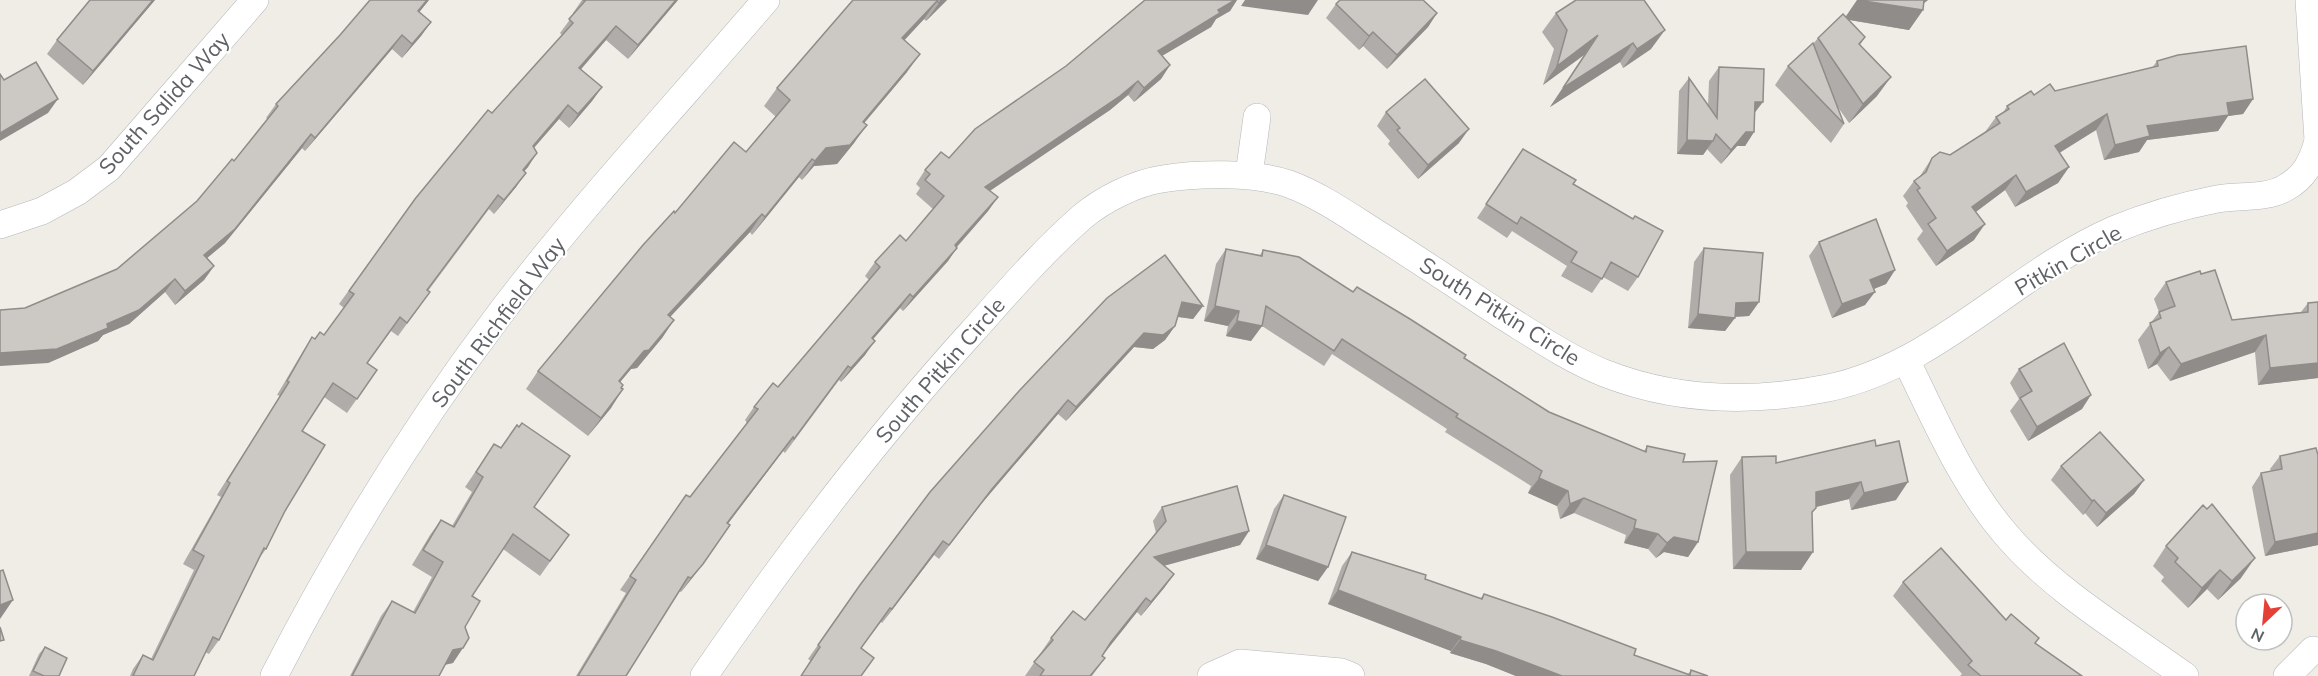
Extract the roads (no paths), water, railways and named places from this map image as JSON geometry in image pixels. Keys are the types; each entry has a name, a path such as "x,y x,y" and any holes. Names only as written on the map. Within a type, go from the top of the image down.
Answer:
{"street":[{"name":"South Salida Way","path":"0,225 42,211 77,192 109,168 255,0"},
{"name":"South Richfield Way","path":"274,676 315,596 372,499 434,405 493,322 572,226 766,0"},
{"path":"2309,0 2318,140"},
{"path":"1249,175 1257,117"},
{"name":"Pitkin Circle","path":"1906,360 1950,334 2078,249 2111,231 2165,211 2221,198 2281,191 2299,179 2312,162 2318,140"},
{"name":"South Pitkin Circle","path":"704,676 770,580 853,471 942,366 1025,274 1085,213 1126,191 1160,179 1249,175 1287,183 1329,203 1552,347 1604,373 1660,390 1718,398 1776,397 1833,387 1906,360"},
{"path":"1906,360 1972,489 2009,538 2055,581 2186,676"},
{"path":"2287,676 2313,650"},
{"path":"1211,676 1240,663 1341,672 1351,676"}]}
